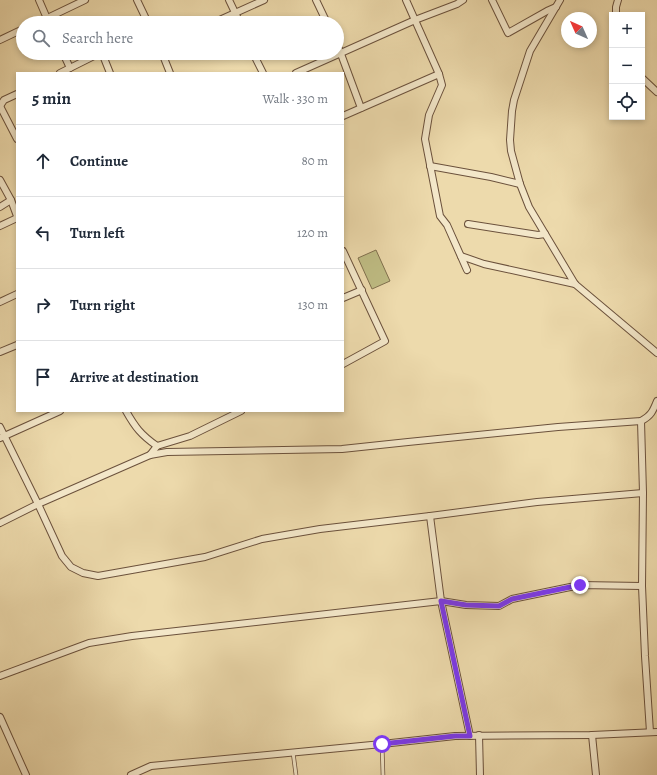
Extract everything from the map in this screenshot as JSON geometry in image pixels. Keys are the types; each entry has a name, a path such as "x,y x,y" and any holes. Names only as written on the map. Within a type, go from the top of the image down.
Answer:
{"street":[{"path":"39,0 46,16"},
{"path":"57,16 85,0"},
{"path":"137,0 145,16"},
{"path":"229,0 236,16"},
{"path":"228,16 264,0"},
{"path":"316,0 324,16"},
{"path":"406,0 439,74 442,85 429,114 425,140 440,216 447,225 467,270"},
{"path":"344,53 415,20 457,4 463,0"},
{"path":"492,0 508,33 556,7"},
{"path":"560,0 530,51 514,100 510,140 511,151 520,184 529,207 575,284 657,353"},
{"path":"616,12 618,0"},
{"path":"0,40 16,33"},
{"path":"66,60 70,68"},
{"path":"62,72 87,60"},
{"path":"104,60 110,72"},
{"path":"165,60 170,72"},
{"path":"257,60 263,72"},
{"path":"298,72 327,60"},
{"path":"343,60 361,108"},
{"path":"344,116 439,74"},
{"path":"645,81 657,92"},
{"path":"16,94 4,100 0,106 16,137"},
{"path":"430,166 520,184"},
{"path":"0,180 11,200 16,214"},
{"path":"0,207 11,200"},
{"path":"0,226 16,218"},
{"path":"468,224 538,235 545,234"},
{"path":"344,252 385,341 344,363"},
{"path":"461,256 484,264 575,284"},
{"path":"344,298 362,290"},
{"path":"0,302 16,294"},
{"path":"0,352 16,345"},
{"path":"0,522 150,455 167,452 342,449 640,420 648,417 654,409 657,401"},
{"path":"2,437 58,412"},
{"path":"127,412 144,437 157,446"},
{"path":"150,455 157,446 190,436 239,412"},
{"path":"640,420 643,493 642,586 644,656 650,732"},
{"path":"0,427 2,437 38,504 62,556 71,567 83,573 98,576 205,556 262,539 320,529 537,502 643,493"},
{"path":"430,516 441,601 470,736"},
{"path":"0,676 89,643 125,637 441,601 466,605 499,606 512,599 580,585 642,586"},
{"path":"0,717 26,775"},
{"path":"131,775 151,766 455,736 592,735 657,732"},
{"path":"592,735 596,775"},
{"path":"479,736 480,775"}],"lane":[{"path":"382,744 383,775"},
{"path":"293,752 296,775"}],"shaded area":[{"path":"376,250 390,281 372,289 358,258"}],"route":[{"path":"382,744 455,736 470,736 441,601 466,605 499,606 512,599 580,585"}]}
